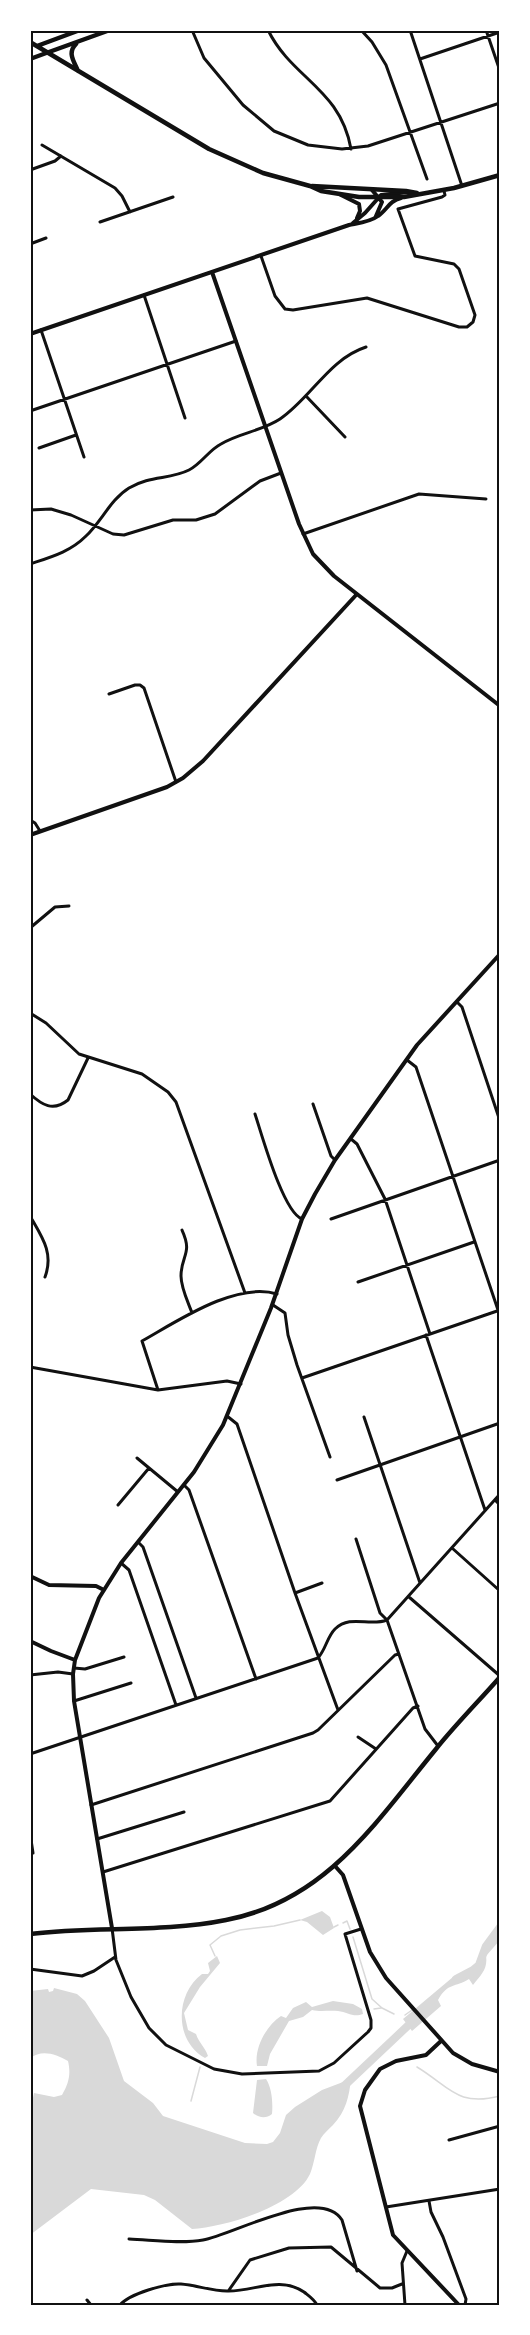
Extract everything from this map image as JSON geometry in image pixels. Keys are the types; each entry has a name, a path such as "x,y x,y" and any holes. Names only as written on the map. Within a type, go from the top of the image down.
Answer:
{"main road":[{"path":"37,46 80,30"},
{"path":"49,52 110,30"},
{"path":"78,71 70,52 73,46 82,40"},
{"path":"30,42 209,148 238,163 284,180 310,186 415,193 444,190 500,175"},
{"path":"310,186 321,192 340,195 404,197 415,193"},
{"path":"30,1934 206,1923 249,1915 289,1899 335,1866 372,1828 438,1746 500,1677"}],"street":[{"path":"192,30 204,58 243,105 266,125 282,135 308,145 351,149 376,145 500,103"},
{"path":"268,30 281,51 333,104 344,124 351,149"},
{"path":"361,30 383,59 427,179"},
{"path":"410,30 462,186"},
{"path":"486,30 500,71"},
{"path":"420,59 500,32"},
{"path":"30,48 37,46"},
{"path":"30,59 49,52"},
{"path":"42,145 115,188 130,212"},
{"path":"30,170 55,161 61,156"},
{"path":"372,190 382,202 374,219"},
{"path":"261,256 277,300 285,309 293,310 367,298 459,327 467,327 472,324 475,315 458,267 451,263 417,257 412,251 398,209 444,197 444,190"},
{"path":"349,225 384,194 415,193 419,203"},
{"path":"340,195 359,204 360,211 356,221"},
{"path":"100,222 172,197"},
{"path":"30,334 349,225 374,219 390,202 404,197"},
{"path":"30,244 46,238"},
{"path":"212,272 281,473 303,534 313,554 322,565 357,594 500,706"},
{"path":"144,295 185,418"},
{"path":"41,330 84,457"},
{"path":"30,411 236,341"},
{"path":"30,564 66,552 95,527 126,490 148,479 174,475 191,469 223,442 266,427 287,414 338,362 356,350 366,347"},
{"path":"306,396 345,437"},
{"path":"39,448 76,435"},
{"path":"30,510 51,509 71,515 112,534 123,535 173,520 196,520 215,514 260,481 281,473"},
{"path":"303,534 419,494 486,500"},
{"path":"30,834 159,790 176,782 203,761 357,594"},
{"path":"109,694 135,685 144,688 176,782"},
{"path":"30,820 35,823 39,831"},
{"path":"30,928 56,907 69,906"},
{"path":"362,1929 345,1934 371,2028 334,2063 311,2072 233,2073 214,2068 161,2041 145,2021 126,1986 115,1957 103,1872 79,1738 73,1674 75,1660 104,1590 121,1563 207,1454 227,1416 273,1305 302,1219 335,1160 417,1045 500,954"},
{"path":"456,1002 462,1007 500,1121"},
{"path":"30,1013 46,1023 72,1048 88,1058 129,1068 142,1074 168,1092 177,1102 244,1293"},
{"path":"30,1094 43,1105 50,1107 62,1105 68,1100 88,1058"},
{"path":"302,1378 499,1310 416,1067 407,1059"},
{"path":"313,1104 331,1156 335,1160"},
{"path":"255,1114 277,1179 292,1211 302,1219"},
{"path":"351,1139 357,1144 385,1199 485,1510"},
{"path":"331,1219 500,1160"},
{"path":"30,1216 49,1252 49,1266 45,1277"},
{"path":"182,1230 188,1254 181,1280 192,1313"},
{"path":"358,1282 474,1242"},
{"path":"158,1390 142,1341 208,1305 244,1293 277,1294"},
{"path":"273,1305 285,1313 288,1335 330,1457"},
{"path":"30,1367 158,1390 227,1381 241,1384"},
{"path":"227,1416 237,1425 338,1710"},
{"path":"364,1417 421,1584"},
{"path":"337,1480 500,1423"},
{"path":"137,1458 178,1492"},
{"path":"118,1505 148,1468"},
{"path":"184,1485 189,1490 256,1678"},
{"path":"30,1754 318,1658 326,1650 333,1631 341,1624 358,1620 373,1624 387,1620 500,1494"},
{"path":"495,1500 500,1505"},
{"path":"356,1539 380,1613 387,1620 428,1736 438,1746"},
{"path":"139,1543 143,1547 196,1698"},
{"path":"452,1548 500,1591"},
{"path":"121,1563 129,1570 176,1705"},
{"path":"30,1576 49,1586 96,1586 104,1590"},
{"path":"295,1593 322,1583"},
{"path":"409,1597 500,1677"},
{"path":"30,1641 75,1660"},
{"path":"91,1805 313,1733 394,1655 399,1654"},
{"path":"74,1668 84,1669 124,1657"},
{"path":"30,1675 58,1672 73,1674"},
{"path":"74,1701 131,1683"},
{"path":"103,1872 330,1801 413,1708 418,1706"},
{"path":"358,1737 376,1749"},
{"path":"97,1839 184,1812"},
{"path":"30,1833 33,1853"},
{"path":"335,1866 343,1875 376,1965 441,2041 467,2062 500,2072"},
{"path":"30,1969 82,1976 115,1957"},
{"path":"441,2041 426,2055 384,2066 362,2095 361,2113 393,2235 459,2305"},
{"path":"449,2140 500,2126"},
{"path":"385,2207 500,2189"},
{"path":"429,2201 431,2212 443,2237 466,2299 465,2305"},
{"path":"129,2239 201,2241 229,2234 291,2211 321,2209 339,2215 342,2220 357,2271"},
{"path":"228,2291 250,2260 289,2248 331,2247 380,2288 392,2288 402,2284"},
{"path":"405,2305 402,2263 407,2251"},
{"path":"120,2305 123,2301 146,2290 178,2283 228,2291 268,2284 295,2286 314,2300 317,2305"},
{"path":"87,2300 91,2305"}],"shaded area":[{"path":"322,1911 330,1917 334,1928 323,1935 307,1922 300,1920"},
{"path":"500,1931 500,1940 486,1956 485,1968 473,1985 469,1979 445,1990 438,2000 441,2006 412,2031 403,2019 453,1977 472,1974 481,1951 488,1947"},
{"path":"217,1956 220,1963 200,1987 184,2013 188,2030 196,2034 207,2053 208,2056 205,2058 188,2041 183,2029 183,2005 193,1983 202,1974 208,1974 210,1971 208,1963"},
{"path":"54,1988 77,1994 85,2001 109,2038 124,2081 153,2103 163,2116 245,2143 273,2142 280,2133 286,2115 295,2107 322,2090 351,2079 344,2109 321,2138 310,2174 302,2185 290,2196 258,2213 222,2224 192,2229 155,2200 144,2195 91,2189 30,2235 30,2112 34,2093 54,2097 62,2095 68,2082 69,2070 68,2061 54,2055 44,2053 30,2058 30,1991 48,1989 49,1992"},
{"path":"333,2001 353,2004 362,2009 363,2014 312,2010 303,2017 289,2021 270,2054 267,2066 257,2066 259,2045 266,2031 276,2020 281,2016 286,2018 293,2008 306,2002 312,2007"},
{"path":"266,2079 270,2087 272,2114 267,2117 260,2117 253,2113 257,2080"}],"waterway":[{"path":"215,1956 210,1945 221,1936 240,1930 300,1920"},
{"path":"343,1923 347,1921 350,1929"},
{"path":"334,1927 338,1925"},
{"path":"456,1979 479,1965 486,1946 500,1927"},
{"path":"353,1937 372,1999 382,2008 394,2014"},
{"path":"374,2009 381,2008"},
{"path":"405,2015 412,2010"},
{"path":"344,2086 415,2019"},
{"path":"191,2101 200,2067"},
{"path":"417,2067 446,2088 464,2097 485,2099 500,2096"},
{"path":"351,2079 357,2077"}]}
